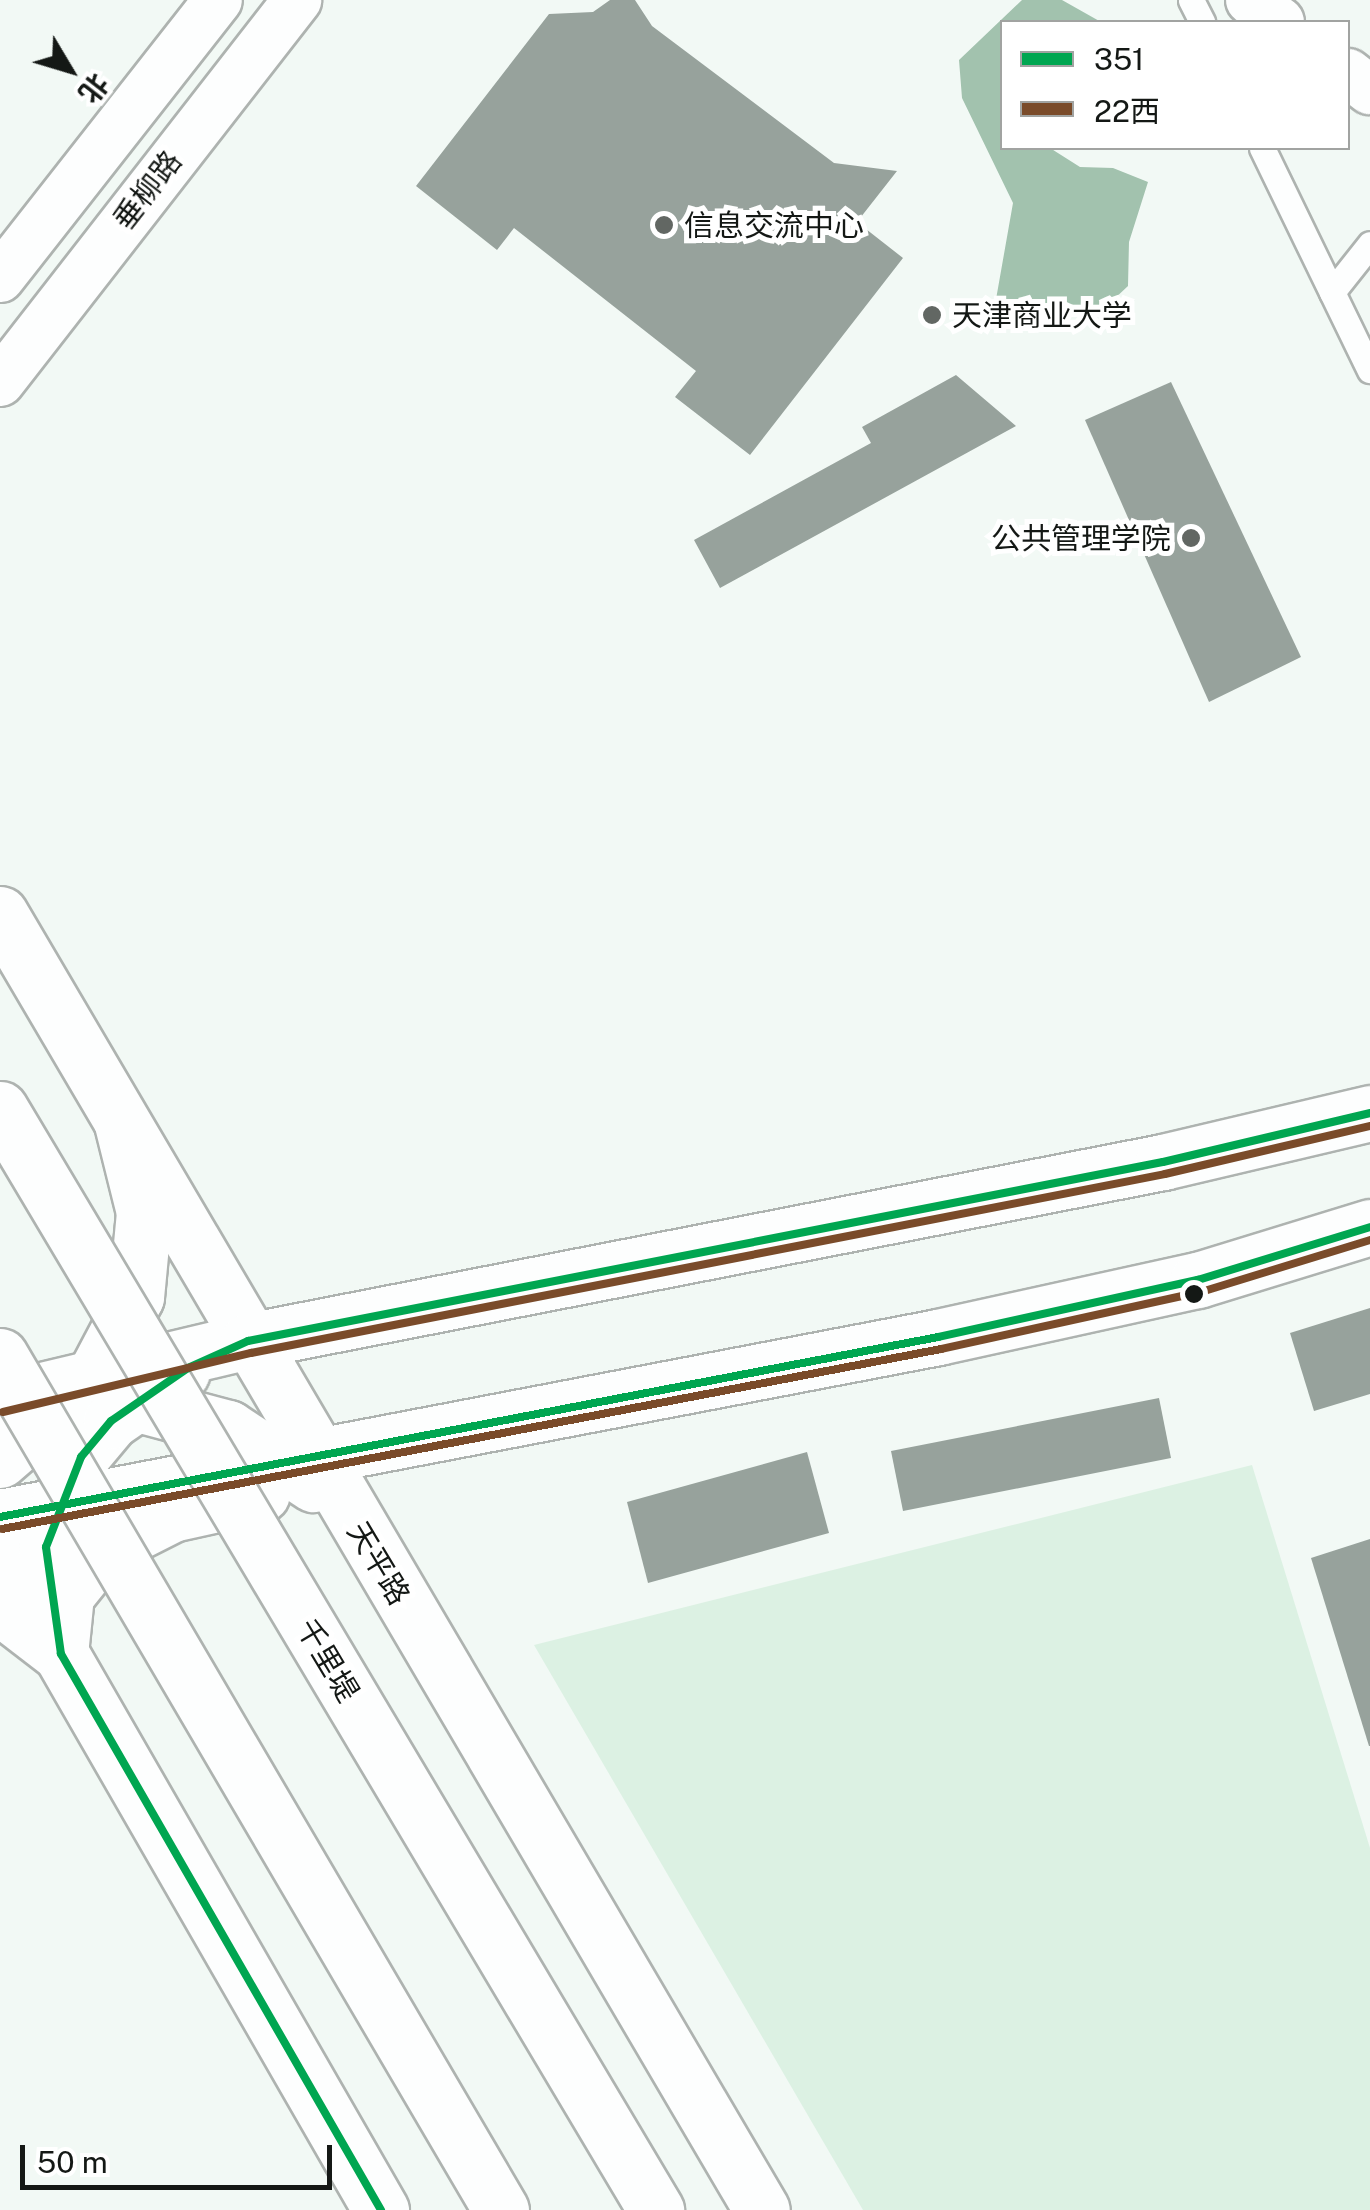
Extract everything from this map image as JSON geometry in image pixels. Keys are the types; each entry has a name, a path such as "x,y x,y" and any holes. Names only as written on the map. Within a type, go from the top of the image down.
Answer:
{"main road":[{"path":"0,914 248,1340 302,1461 368,1546"},
{"name":"千里堤","path":"0,1110 656,2210"},
{"path":"0,1412 98,1396 248,1340 1163,1162 1370,1113"},
{"path":"61,1654 46,1547 57,1506 80,1457 98,1396 136,1296 142,1256 144,1212 122,1124"},
{"path":"0,1518 1198,1280 1370,1228"},
{"path":"0,1356 501,2210"},
{"path":"0,1460 98,1396"},
{"path":"0,1400 98,1396 228,1428 302,1461"},
{"path":"61,1654 66,1595 84,1565 129,1533 172,1514 241,1497 286,1495 334,1514 368,1546"},
{"name":"天平路","path":"368,1546 762,2210"},
{"path":"0,1548 380,2210"},
{"path":"0,1606 61,1654"}],"street":[{"name":"垂柳路","path":"0,278 218,0"},
{"name":"垂柳路","path":"0,382 296,0"},
{"path":"1250,0 1277,20"},
{"path":"1350,75 1370,90"}],"lane":[{"path":"1263,150 1370,370"},
{"path":"1332,292 1370,244"}],"shaded area":[{"path":"1022,0 1062,0 1097,20 1001,20"},
{"path":"1000,21 1000,150 1053,150 1080,167 1113,168 1148,182 1129,242 1128,286 1112,301 1066,317 1011,317 995,305 1013,203 962,98 959,60"},
{"path":"1252,1465 1370,1848 1370,2210 863,2210 534,1645"}],"building":[{"name":"信息交流中心","path":"610,0 635,0 652,26 834,163 897,171 857,222 903,258 750,455 675,397 696,371 514,228 497,250 416,186 549,14 593,12"},
{"path":"956,375 1016,426 720,588 694,540 871,443 862,427"},
{"name":"公共管理学院","path":"1171,382 1301,657 1209,702 1085,420"},
{"path":"1370,1308 1370,1394 1314,1411 1290,1333"},
{"path":"1159,1398 1171,1458 903,1511 891,1451"},
{"path":"807,1452 829,1533 648,1583 627,1502"},
{"path":"1370,1539 1370,1746 1369,1746 1311,1558"}],"transit line":[{"name":"351","path":"381,2210 61,1654 46,1547 81,1457 111,1421 188,1368 248,1341 1163,1162 1370,1113"},
{"name":"22西","path":"3,1412 251,1353 1165,1174 1370,1126"},
{"name":"351","path":"0,1517 938,1337 1198,1280 1370,1227"},
{"name":"22西","path":"2,1529 941,1349 1201,1292 1370,1240"}],"place":[{"name":"信息交流中心","path":"664,225"},
{"name":"天津商业大学","path":"932,315"},
{"name":"公共管理学院","path":"1191,538"}]}
